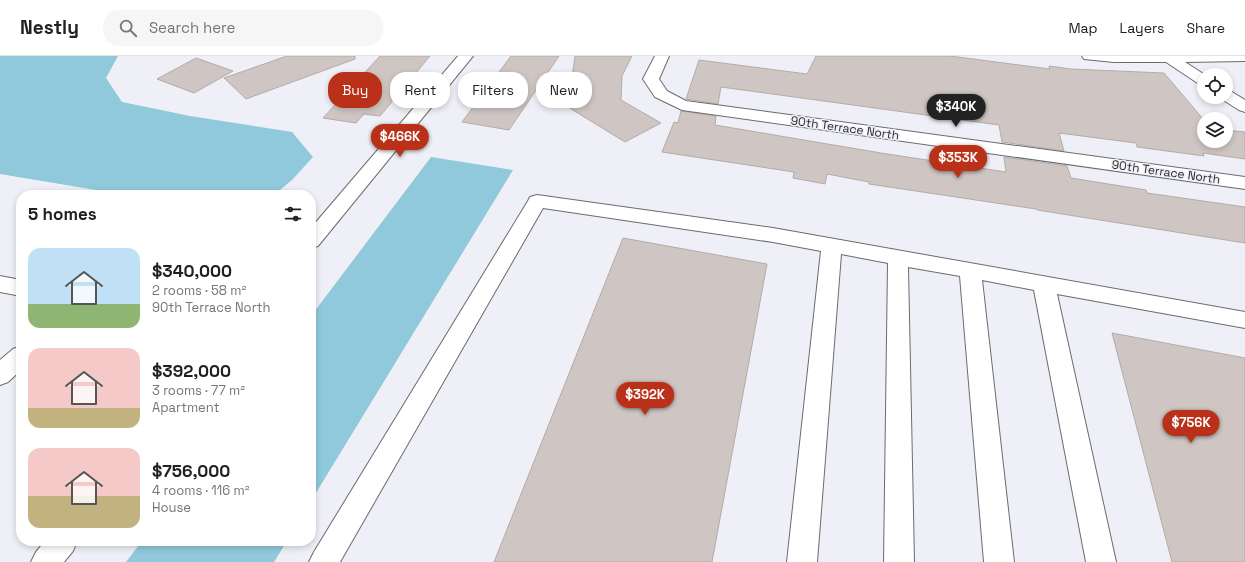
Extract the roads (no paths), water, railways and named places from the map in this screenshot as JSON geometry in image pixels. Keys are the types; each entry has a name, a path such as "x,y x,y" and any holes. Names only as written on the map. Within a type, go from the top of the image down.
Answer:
{"street":[{"path":"316,235 466,56"},
{"name":"90th Terrace North","path":"662,56 651,79 661,94 682,105 1245,183"},
{"path":"1089,56 1245,57"},
{"path":"1168,57 1197,76"},
{"path":"1233,99 1245,107"},
{"path":"324,562 537,201 773,235 1245,320"},
{"path":"802,562 832,245"},
{"path":"898,257 899,562"},
{"path":"970,270 998,562"},
{"path":"0,284 16,287"},
{"path":"1044,284 1101,562"},
{"path":"0,375 16,361"},
{"path":"46,562 59,546"}],"water":[{"path":"0,56 118,56 106,78 122,102 190,116 292,132 313,157 292,180 280,190 96,190 0,174"},
{"path":"431,157 513,170 316,493 316,309"},
{"path":"138,546 284,546 274,562 126,562"}]}
